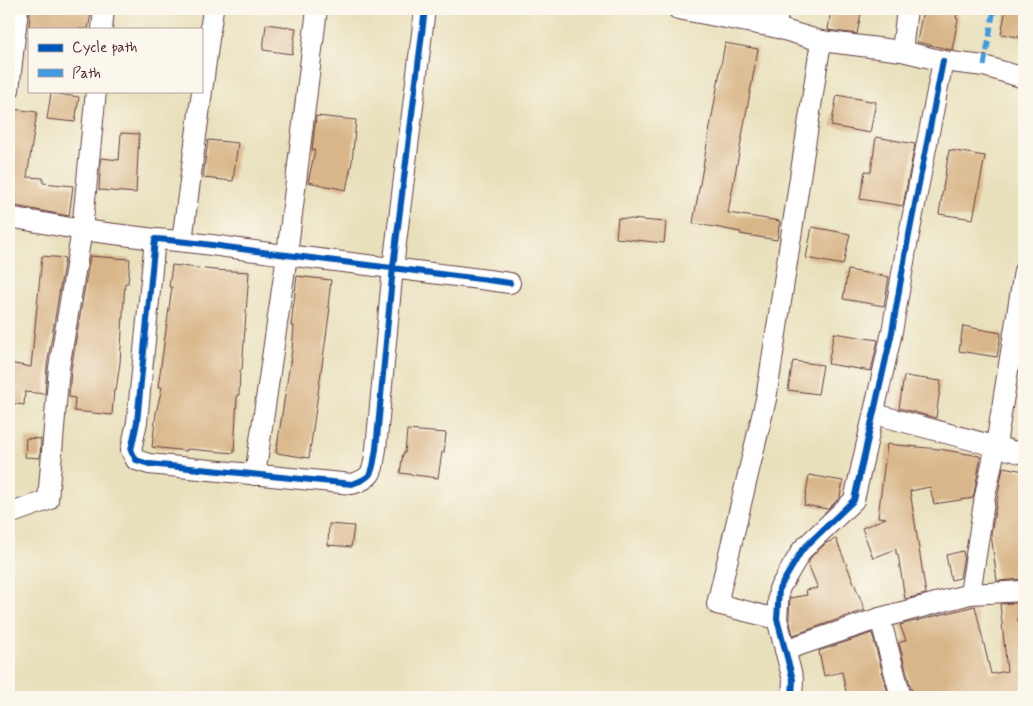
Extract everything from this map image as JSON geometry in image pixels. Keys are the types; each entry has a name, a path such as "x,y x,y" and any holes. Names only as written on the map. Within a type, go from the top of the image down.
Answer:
{"street":[{"path":"9,90 18,9"},
{"path":"102,28 104,9"},
{"path":"202,91 213,9"},
{"path":"255,475 287,255 318,9"},
{"path":"155,239 137,422 131,450 136,460 149,464 352,484 366,480 372,471 376,449 393,267 426,9"},
{"path":"678,9 777,18 821,41 902,51 943,61 984,66 1024,78"},
{"path":"902,51 907,9"},
{"path":"777,619 717,604 766,399 821,41"},
{"path":"792,697 793,680 777,619 779,588 802,550 854,500 875,414 892,332 943,61"},
{"path":"9,509 12,513 48,500 59,368 82,230 96,92"},
{"path":"182,241 202,92"},
{"path":"9,217 82,230 510,282"},
{"path":"970,594 1024,271"},
{"path":"875,414 1024,454"},
{"path":"785,650 880,618 970,594 1024,591"},
{"path":"880,618 901,697"}],"building":[{"path":"30,9 92,9 88,28 29,28"},
{"path":"831,9 862,9 857,34 828,30"},
{"path":"923,9 958,9 952,50 917,42"},
{"path":"1006,9 1024,9 1024,38 1001,34"},
{"path":"266,24 296,28 292,54 263,50"},
{"path":"725,43 758,49 728,213 780,221 777,240 693,223"},
{"path":"51,93 79,97 75,122 47,119"},
{"path":"837,95 876,102 870,133 831,126"},
{"path":"13,109 37,112 27,177 43,178 43,183 73,186 69,216 10,205 12,174 9,174 9,135"},
{"path":"316,116 356,120 352,162 346,190 308,182 315,150 312,150"},
{"path":"121,133 139,134 136,193 99,190 101,158 119,160"},
{"path":"876,137 915,144 903,206 860,199 865,171 871,172"},
{"path":"208,140 238,143 233,181 203,178"},
{"path":"949,150 985,156 973,219 939,214"},
{"path":"618,218 666,222 664,243 616,238"},
{"path":"812,227 850,234 843,265 806,258"},
{"path":"42,256 65,258 47,366 45,394 25,392 24,405 9,403 9,363 31,367"},
{"path":"90,256 130,259 128,283 125,283 120,363 116,390 114,390 112,415 74,411 75,398 69,397 71,369"},
{"path":"172,265 249,272 242,370 240,370 239,395 237,395 234,453 152,447 156,413 162,387 158,387 172,287 169,287"},
{"path":"848,270 889,277 884,306 843,299"},
{"path":"297,276 331,280 328,307 330,308 309,458 276,453 292,350 294,326 291,326"},
{"path":"963,326 1001,333 997,357 959,351"},
{"path":"834,333 878,340 871,371 828,364"},
{"path":"793,361 823,365 818,394 788,390"},
{"path":"904,376 941,381 936,418 899,408"},
{"path":"407,430 446,433 444,453 442,452 438,478 400,473 403,453 405,453"},
{"path":"26,438 41,439 40,458 25,457"},
{"path":"887,444 939,449 980,456 973,498 934,504 930,487 910,491 926,594 905,599 896,549 873,558 862,528 886,518 878,517"},
{"path":"1003,467 1024,471 1024,579 997,581 991,534"},
{"path":"809,475 843,481 840,497 828,509 804,505"},
{"path":"329,524 354,526 351,547 328,545"},
{"path":"836,539 865,610 793,635 789,618 790,598 807,595 806,590 818,588 808,564 811,557 826,543"},
{"path":"963,551 964,556 960,578 951,580 946,555"},
{"path":"1017,603 1018,622 1023,622 1024,697 934,697 934,694 913,696 899,643 906,640 900,625 975,606 991,674 1007,671 1000,604"},
{"path":"872,633 889,697 880,697 879,692 847,697 842,672 824,676 819,651"}],"marked path":[{"path":"984,66 994,9"}],"cycle path":[{"path":"425,9 393,267 376,449 374,463 369,476 352,484 149,464 136,460 131,450 137,422 155,239 204,244 270,253 371,265 399,269 510,283"},
{"path":"792,697 793,680 777,619 779,589 802,550 854,500 892,332 943,61"}]}
